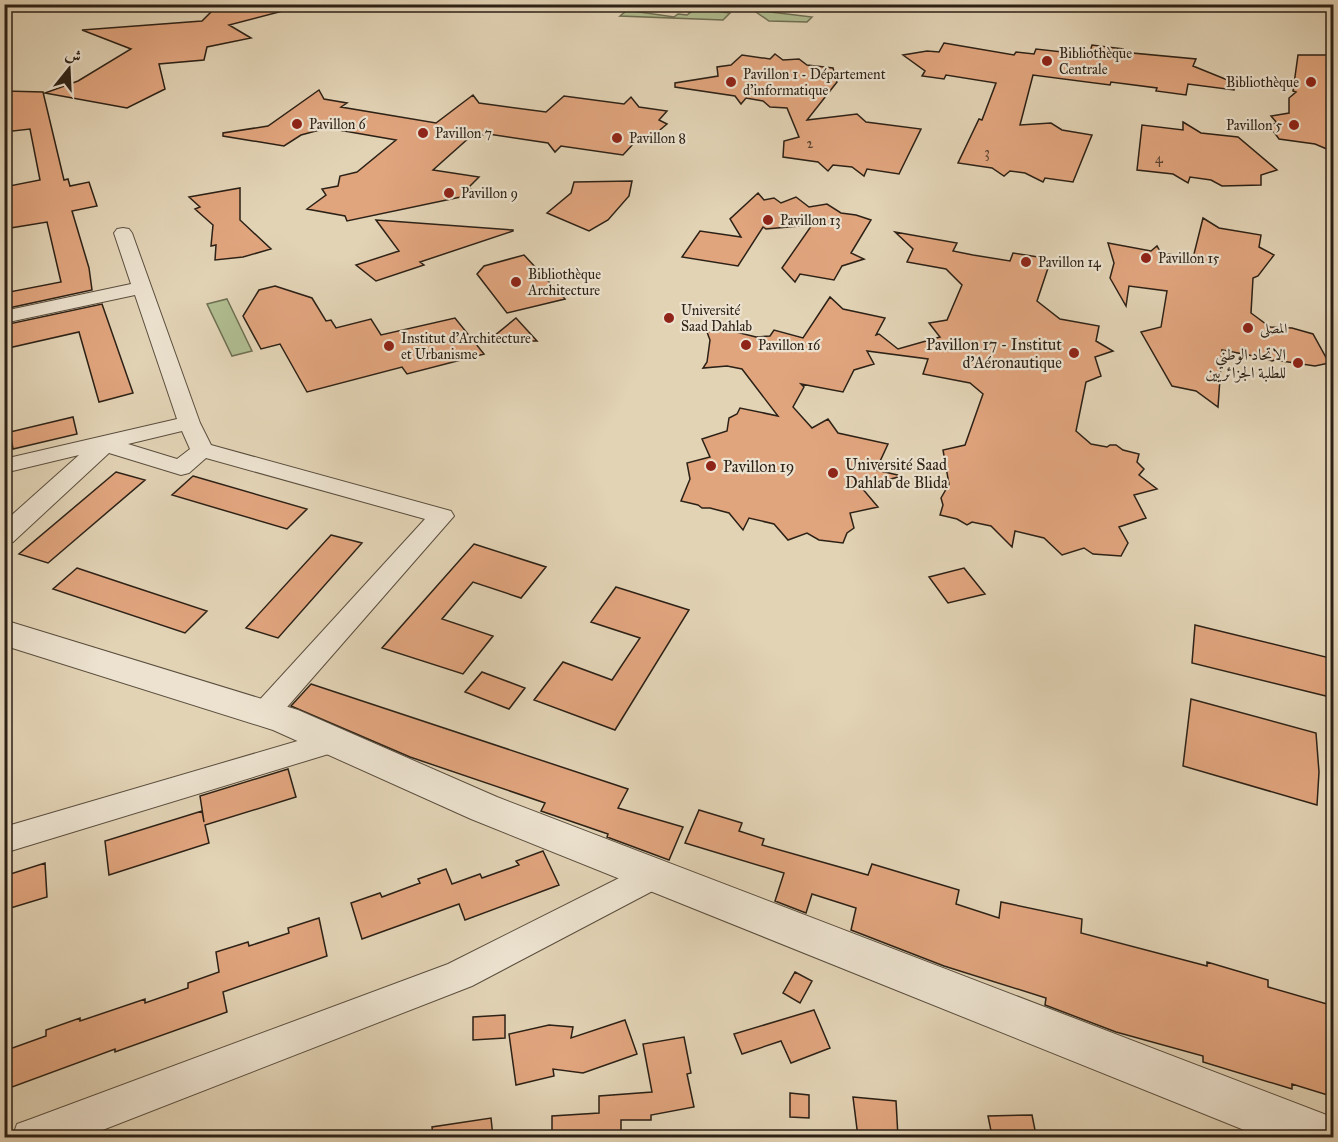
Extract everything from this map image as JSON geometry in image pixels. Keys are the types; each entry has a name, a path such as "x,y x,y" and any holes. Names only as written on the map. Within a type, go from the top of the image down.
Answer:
{"street":[{"path":"123,234 189,423 202,450 442,516 264,714"},
{"path":"4,317 141,288"},
{"path":"4,466 189,423"},
{"path":"105,444 181,468 202,450"},
{"path":"4,536 105,444"},
{"path":"10,638 264,714 335,741 484,808 1324,1137"},
{"path":"4,840 335,741"},
{"path":"31,1137 460,975 653,875"}],"green space":[{"path":"631,7 634,8 632,11 674,17 691,12 681,10 685,7 730,13 723,20 620,16"},
{"path":"753,10 812,17 807,22 769,21"},
{"path":"227,299 252,351 232,356 207,304"}],"building":[{"path":"219,4 282,4 283,11 229,25 251,38 207,47 204,60 159,64 165,89 127,108 45,93 78,81 131,49 82,30 202,21"},
{"path":"944,43 1014,55 1016,52 1034,54 1036,49 1089,55 1092,45 1123,49 1122,52 1196,59 1193,66 1235,83 1234,90 1188,84 1186,95 1156,91 1157,88 1111,82 1110,85 1033,75 1020,125 1051,123 1062,130 1092,135 1073,182 1045,178 1043,182 1025,173 1010,171 1004,176 992,168 958,163 979,119 982,120 996,83 946,75 944,79 922,76 925,71 903,55 927,51 939,52"},
{"path":"775,54 783,60 799,59 807,65 833,68 837,82 807,120 857,114 866,122 921,129 899,174 867,169 864,176 852,167 833,165 828,171 818,162 783,157 784,141 799,137 787,108 770,107 763,101 746,98 741,104 735,96 675,87 675,83 718,76 717,67 731,65 742,55 770,59"},
{"path":"1298,55 1334,55 1334,152 1315,144 1279,139 1269,125 1277,123 1271,116 1289,113 1289,98 1296,92 1293,91"},
{"path":"319,90 324,99 347,103 341,107 436,123 473,95 479,103 546,112 564,96 624,104 631,97 639,107 667,111 659,120 667,124 648,140 635,142 623,155 561,146 555,152 548,143 488,134 470,137 433,170 479,177 469,187 475,194 347,221 345,216 307,209 326,195 322,189 338,186 340,176 357,172 396,140 327,128 301,135 284,146 223,136 223,133 268,126"},
{"path":"4,91 43,92 64,180 68,179 70,186 89,182 97,206 72,211 89,268 92,290 4,309 4,293 61,282 47,222 4,229 4,187 40,180 30,129 4,132"},
{"path":"1183,122 1201,133 1238,137 1277,170 1261,175 1261,185 1222,186 1211,180 1190,177 1188,183 1173,174 1137,170 1142,125 1183,130"},
{"path":"632,181 629,196 608,220 589,231 547,213 571,193 574,182"},
{"path":"240,188 240,220 271,249 243,257 215,260 216,245 211,246 213,225 195,209 200,207 189,197"},
{"path":"758,193 764,200 774,198 781,203 796,197 809,207 827,204 841,213 871,220 851,253 864,259 842,266 834,280 800,274 795,282 782,268 812,225 766,229 763,227 738,266 682,257 700,231 741,237 730,219"},
{"path":"1203,218 1219,228 1261,235 1259,247 1274,255 1258,276 1253,278 1251,313 1270,327 1292,328 1313,334 1329,363 1315,366 1272,361 1222,350 1218,407 1196,391 1172,386 1141,332 1161,327 1167,291 1129,286 1126,306 1110,278 1114,263 1108,243 1151,251 1157,246 1161,253 1193,258"},
{"path":"376,220 513,231 420,262 424,265 376,281 356,265 399,251"},
{"path":"895,232 957,243 953,251 973,255 1010,261 1013,253 1051,259 1037,301 1060,319 1099,326 1096,341 1113,351 1095,357 1101,376 1086,382 1076,431 1091,444 1107,447 1116,445 1123,450 1139,454 1137,462 1144,469 1139,475 1157,489 1134,495 1146,518 1119,527 1128,543 1121,556 1093,554 1084,548 1062,555 1044,538 1015,531 1012,547 991,526 972,522 967,525 957,519 940,515 943,505 941,498 949,484 943,450 965,445 983,394 970,383 923,374 928,359 867,351 874,364 854,370 843,392 801,384 804,387 793,407 812,428 828,419 838,433 888,444 876,470 902,476 861,487 878,507 850,513 854,528 847,533 843,543 819,540 807,533 788,540 774,524 749,518 743,530 729,513 681,501 690,479 687,463 710,457 702,439 727,431 729,418 737,414 740,408 778,416 742,369 727,366 703,368 707,362 710,340 707,332 724,329 756,337 770,336 774,330 803,338 830,297 843,309 885,318 876,335 879,334 898,349 940,337 929,323 947,320 962,285 946,269 907,262 913,249"},
{"name":"Bibliothèque Architecture","path":"524,255 565,299 507,313 477,274 484,266"},
{"name":"Institut d'Architecture et Urbanisme","path":"275,286 312,298 326,321 331,320 336,328 371,319 381,335 455,318 484,354 407,374 402,367 307,392 280,344 261,349 243,316 259,290"},
{"path":"102,304 133,393 99,402 79,332 4,349 4,325"},
{"path":"516,318 537,341 488,341"},
{"path":"73,417 77,434 13,449 10,432"},
{"path":"116,472 145,480 48,563 19,554"},
{"path":"193,476 307,509 287,529 172,495"},
{"path":"331,535 362,543 278,638 246,628"},
{"path":"474,544 546,567 521,598 473,582 442,619 493,636 463,674 382,648"},
{"path":"77,568 207,611 185,633 53,589"},
{"path":"964,568 985,594 948,603 929,577"},
{"path":"616,587 689,610 615,730 534,700 563,662 612,680 640,638 591,622"},
{"path":"1195,625 1334,659 1334,698 1192,663"},
{"path":"482,672 525,688 509,709 465,692"},
{"path":"311,684 628,789 618,808 683,827 669,860 607,837 608,834 541,811 545,803 410,757 291,706"},
{"path":"1191,699 1316,733 1319,772 1317,805 1183,766"},
{"path":"288,769 296,797 205,825 209,843 109,875 105,841 202,811 204,822 200,796"},
{"path":"699,810 742,823 739,831 764,839 762,845 868,875 872,864 959,890 956,904 999,918 1001,902 1082,919 1081,933 1207,966 1207,962 1268,980 1268,987 1334,1006 1334,1097 1292,1084 1292,1089 1203,1062 1203,1056 1116,1032 1045,1005 1046,998 944,966 851,930 856,908 812,894 806,913 775,901 784,873 685,843"},
{"path":"543,851 559,885 465,920 459,904 362,939 351,903 380,893 382,897 420,883 418,879 446,869 452,884 480,874 482,878 519,865 516,861"},
{"path":"45,863 47,897 4,910 4,876"},
{"path":"319,918 327,956 223,992 227,1012 115,1052 115,1049 4,1090 4,1051 46,1036 46,1030 80,1018 80,1021 145,999 145,1003 188,988 188,983 219,972 216,952 248,942 249,946 289,933 288,928"},
{"path":"795,972 812,981 800,1003 783,993"},
{"path":"814,1010 830,1048 791,1063 781,1041 742,1054 734,1034"},
{"path":"505,1015 505,1038 473,1040 473,1017"},
{"path":"625,1020 637,1054 583,1073 553,1069 554,1076 516,1085 509,1034 549,1025 573,1027 571,1038"},
{"path":"684,1037 691,1073 687,1074 694,1107 651,1115 651,1120 621,1120 621,1137 552,1137 552,1116 599,1113 599,1096 652,1092 643,1044"},
{"path":"790,1093 809,1095 809,1118 790,1117"},
{"path":"853,1097 896,1101 898,1137 858,1137"},
{"path":"1032,1115 1036,1135 992,1136 988,1116"},
{"path":"491,1118 493,1137 433,1137 432,1127"}],"place":[{"name":"Bibliothèque Centrale","path":"1047,61"},
{"name":"Pavillon 1 - Département d'informatique","path":"731,82"},
{"name":"Bibliothèque","path":"1311,82"},
{"name":"Pavillon 6","path":"297,124"},
{"name":"Pavillon 5","path":"1294,125"},
{"name":"Pavillon 7","path":"423,133"},
{"name":"Pavillon 8","path":"617,138"},
{"name":"Pavillon 9","path":"449,193"},
{"name":"Pavillon 13","path":"768,220"},
{"name":"Pavillon 15","path":"1146,258"},
{"name":"Pavillon 14","path":"1026,262"},
{"name":"Bibliothèque Architecture","path":"516,282"},
{"name":"Université Saad Dahlab","path":"669,318"},
{"name":"المصلى","path":"1248,328"},
{"name":"Pavillon 16","path":"746,345"},
{"name":"Institut d'Architecture et Urbanisme","path":"389,346"},
{"name":"Pavillon 17 - Institut d'Aéronautique","path":"1074,353"},
{"name":"الاتحاد الوطني للطلبة الجزائريين","path":"1298,363"},
{"name":"Pavillon 19","path":"711,466"},
{"name":"Université Saad Dahlab de Blida","path":"833,473"}]}
